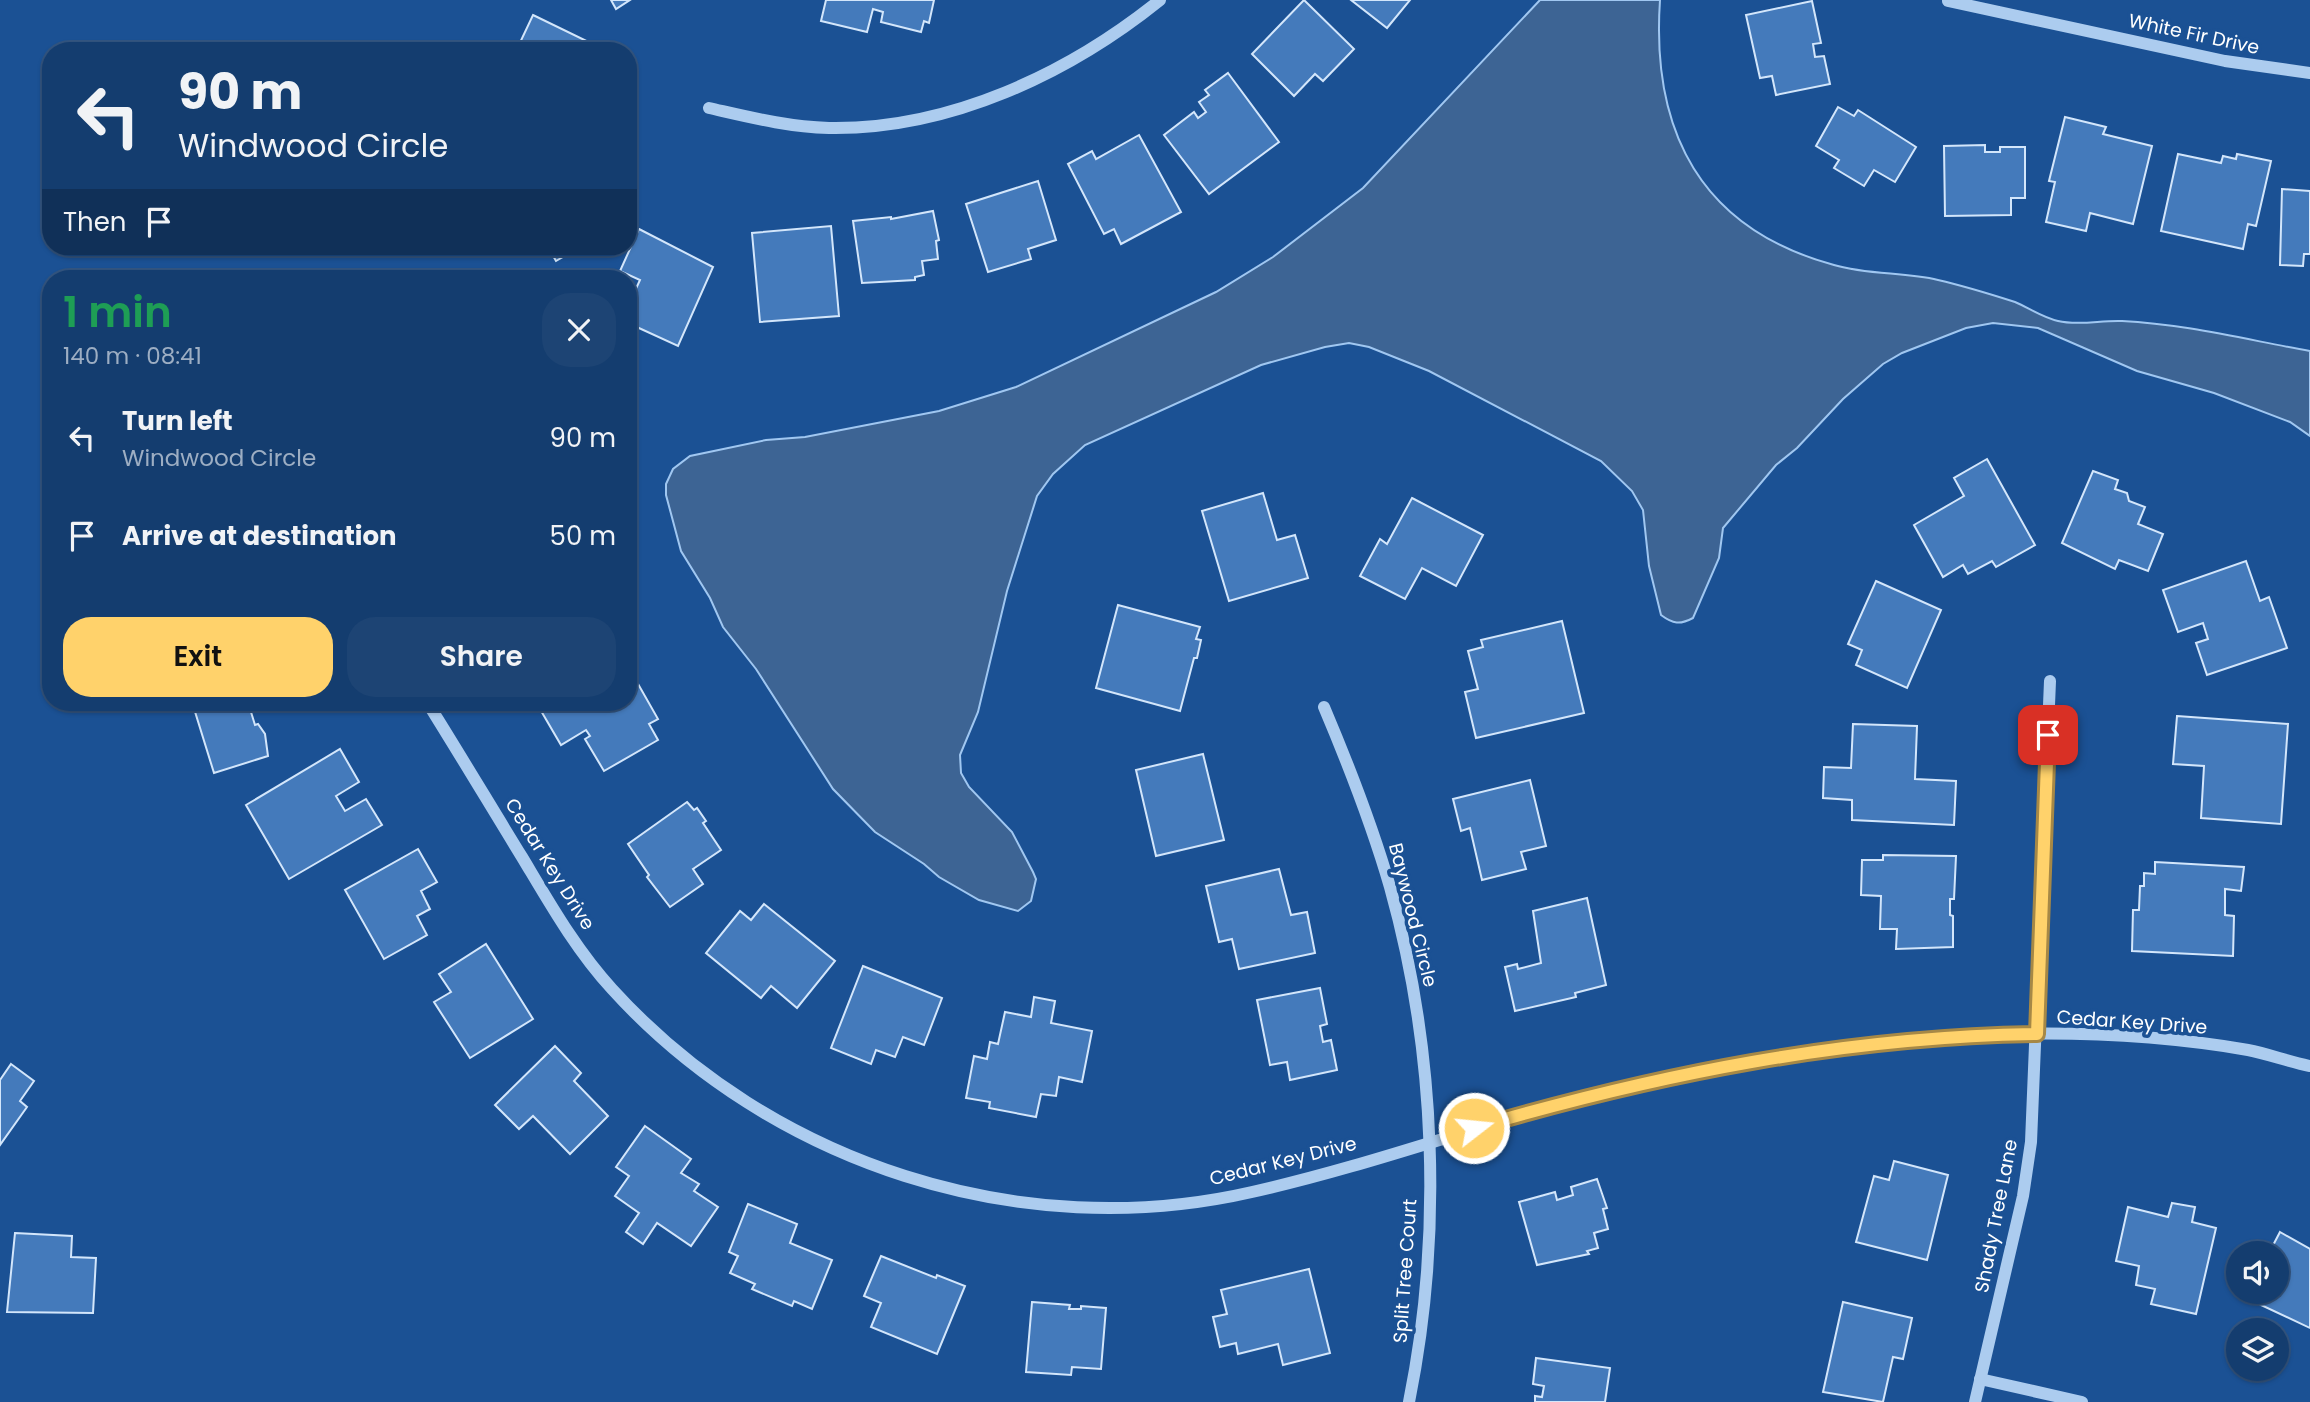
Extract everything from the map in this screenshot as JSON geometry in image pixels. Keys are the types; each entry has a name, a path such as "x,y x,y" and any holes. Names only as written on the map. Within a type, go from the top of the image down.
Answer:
{"street":[{"path":"709,108 747,119 845,128 895,122 962,107 998,96 1067,64 1125,28 1160,0"},
{"name":"White Fir Drive","path":"1948,1 2225,61 2310,73"},
{"name":"Shady Tree Lane","path":"1975,1402 2026,1175 2037,1034 2050,681"},
{"name":"Baywood Circle","path":"1324,707 1362,798 1405,947 1420,1045 1429,1142"},
{"name":"Cedar Key Drive","path":"433,711 569,934 617,995 686,1060 732,1094 814,1142 922,1182 1015,1203 1110,1209 1178,1205 1251,1193 1596,1093 1748,1062 1864,1044 1961,1035 2037,1034 2183,1042 2254,1052 2310,1066"},
{"name":"Split Tree Court","path":"1409,1402 1426,1289 1429,1142"},
{"path":"1980,1379 2082,1402"}],"water":[{"path":"1540,0 1660,0 1659,48 1665,92 1676,132 1694,168 1718,200 1749,227 1788,249 1834,265 1948,282 2015,302 2058,321 2122,321 2169,325 2310,351 2310,436 2290,422 2214,393 2137,371 2038,328 1993,323 1966,328 1902,353 1883,364 1776,465 1723,528 1719,558 1693,618 1677,623 1661,615 1649,566 1643,510 1632,491 1601,461 1429,371 1369,347 1349,343 1325,347 1261,365 1085,445 1053,474 1037,496 1007,591 978,712 960,755 961,773 969,787 1012,832 1033,872 1036,879 1031,901 1018,911 979,900 939,877 875,832 833,789 756,669 723,627 710,598 681,551 666,495 666,484 673,469 690,456 766,440 805,437 939,411 1016,387 1216,292 1273,257 1363,188"}],"building":[{"path":"611,0 630,0 616,9"},
{"path":"826,0 934,0 929,23 924,21 921,32 881,22 883,12 873,9 867,32 821,21"},
{"path":"1304,0 1354,49 1323,81 1315,74 1294,96 1252,54"},
{"path":"1351,0 1410,0 1387,28"},
{"path":"1812,1 1821,43 1813,44 1815,57 1824,56 1830,84 1776,95 1772,76 1760,78 1746,15"},
{"path":"533,15 589,42 520,42"},
{"path":"1228,73 1279,142 1209,194 1164,135 1194,112 1198,118 1206,112 1199,102 1209,95 1205,90"},
{"path":"1838,107 1854,116 1858,110 1916,147 1895,182 1874,170 1864,186 1834,168 1839,160 1816,146"},
{"path":"2065,117 2106,127 2103,134 2152,146 2133,224 2090,213 2086,231 2046,222 2055,182 2049,181"},
{"path":"1139,135 1181,212 1121,244 1114,229 1104,234 1068,164 1092,151 1096,159"},
{"path":"1985,145 1985,152 2000,152 2000,147 2025,147 2025,198 2011,198 2011,215 1945,216 1944,146"},
{"path":"2178,154 2221,163 2223,156 2236,159 2237,154 2271,161 2256,226 2248,224 2243,249 2161,231"},
{"path":"1038,181 1056,240 1028,249 1031,259 988,272 966,204"},
{"path":"2282,189 2310,191 2310,254 2304,254 2303,266 2280,265"},
{"path":"933,211 939,240 936,241 938,259 922,261 924,275 915,277 915,280 862,283 853,221 891,219"},
{"path":"831,226 839,316 760,322 752,233"},
{"path":"639,229 713,267 678,346 637,327 637,286 640,280 637,279 637,270 620,270 627,256 637,256"},
{"path":"1987,459 2035,545 1996,567 1992,561 1968,574 1963,565 1943,577 1914,525 1964,496 1954,478"},
{"path":"2093,471 2118,480 2115,489 2127,493 2129,501 2145,507 2138,524 2163,534 2148,571 2119,560 2115,569 2062,543"},
{"path":"1263,493 1277,540 1295,535 1308,578 1229,601 1202,511"},
{"path":"1412,498 1483,535 1456,586 1422,568 1405,599 1360,576 1380,539 1387,544"},
{"path":"2246,561 2260,601 2269,597 2287,648 2207,675 2196,643 2208,639 2203,623 2178,632 2163,590"},
{"path":"1876,581 1941,610 1907,688 1856,665 1862,650 1848,644"},
{"path":"1118,605 1200,627 1196,639 1201,640 1197,658 1194,658 1180,711 1096,688"},
{"path":"1562,621 1584,713 1476,738 1465,692 1478,689 1468,651 1483,647 1481,640"},
{"path":"637,682 658,719 649,724 658,740 604,771 585,739 590,736 586,730 561,745 541,711 637,711"},
{"path":"195,711 254,711 251,712 255,725 258,724 265,734 268,756 214,773"},
{"path":"2177,716 2288,724 2281,824 2201,818 2204,766 2173,764"},
{"path":"1853,724 1917,726 1915,779 1956,781 1954,825 1852,820 1852,800 1823,798 1824,767 1851,768"},
{"path":"340,749 359,782 336,796 345,811 366,799 382,825 289,879 246,805"},
{"path":"1203,754 1224,840 1156,856 1136,770"},
{"path":"1530,780 1546,846 1521,852 1526,869 1482,880 1470,828 1461,831 1453,799"},
{"path":"687,802 694,810 697,808 706,821 703,823 721,850 693,869 703,884 670,907 647,877 649,875 628,844"},
{"path":"418,849 437,882 421,891 430,909 417,916 427,935 384,959 345,890"},
{"path":"1883,855 1956,856 1954,899 1950,899 1953,947 1896,949 1897,929 1880,929 1881,896 1861,895 1862,860 1883,860"},
{"path":"2155,862 2244,867 2241,891 2225,889 2225,915 2234,916 2233,956 2132,951 2133,910 2139,910 2140,886 2144,886 2144,873 2155,874"},
{"path":"1279,869 1291,915 1307,912 1315,953 1239,969 1232,939 1219,942 1206,886"},
{"path":"1587,898 1606,985 1575,993 1576,997 1515,1011 1505,967 1517,964 1518,969 1541,963 1533,911"},
{"path":"764,904 835,961 797,1008 771,986 761,998 706,953 740,911 751,920"},
{"path":"486,944 533,1019 470,1058 434,1002 451,992 439,974"},
{"path":"863,966 942,998 924,1045 903,1037 895,1057 876,1050 871,1064 831,1048"},
{"path":"1320,988 1327,1024 1320,1026 1323,1042 1331,1040 1337,1070 1290,1080 1287,1062 1270,1065 1257,1000"},
{"path":"1034,997 1055,1001 1051,1023 1092,1031 1082,1082 1059,1077 1056,1096 1041,1094 1036,1117 989,1108 990,1102 966,1098 974,1056 987,1059 990,1042 998,1044 1005,1012 1031,1017"},
{"path":"555,1046 581,1073 574,1081 608,1116 570,1154 533,1116 519,1129 495,1105"},
{"path":"11,1064 34,1081 20,1101 27,1107 0,1145 0,1080"},
{"path":"645,1126 691,1159 681,1173 699,1184 694,1191 718,1207 691,1246 657,1223 643,1244 626,1232 639,1213 615,1196 629,1176 616,1167"},
{"path":"1894,1161 1948,1175 1927,1260 1856,1242 1874,1176 1889,1180"},
{"path":"1597,1179 1607,1208 1603,1209 1608,1229 1594,1233 1598,1248 1587,1251 1589,1254 1537,1265 1519,1202 1555,1192 1557,1200 1573,1195 1571,1187"},
{"path":"2172,1203 2195,1207 2192,1222 2216,1228 2196,1314 2151,1304 2155,1289 2136,1285 2139,1266 2116,1261 2128,1207 2168,1217"},
{"path":"748,1204 797,1224 790,1243 832,1260 812,1309 794,1301 792,1306 752,1289 755,1284 730,1273 738,1256 729,1252"},
{"path":"2280,1232 2310,1249 2310,1328 2259,1304 2289,1304 2289,1241 2275,1241"},
{"path":"15,1233 72,1236 71,1257 96,1258 93,1313 7,1312"},
{"path":"881,1256 936,1278 937,1275 965,1286 937,1354 871,1327 881,1303 864,1296"},
{"path":"1309,1269 1330,1353 1283,1365 1278,1344 1238,1354 1236,1343 1220,1347 1213,1317 1227,1314 1221,1290"},
{"path":"1032,1302 1070,1305 1069,1309 1081,1309 1081,1306 1106,1308 1101,1369 1072,1367 1071,1375 1026,1372"},
{"path":"1843,1302 1912,1318 1903,1359 1893,1357 1883,1402 1823,1392"},
{"path":"1536,1358 1610,1368 1605,1402 1535,1402 1535,1396 1542,1397 1544,1386 1533,1384"}],"route":[{"path":"1474,1128 1596,1093 1748,1062 1864,1044 1961,1035 2037,1034 2048,735"}]}
